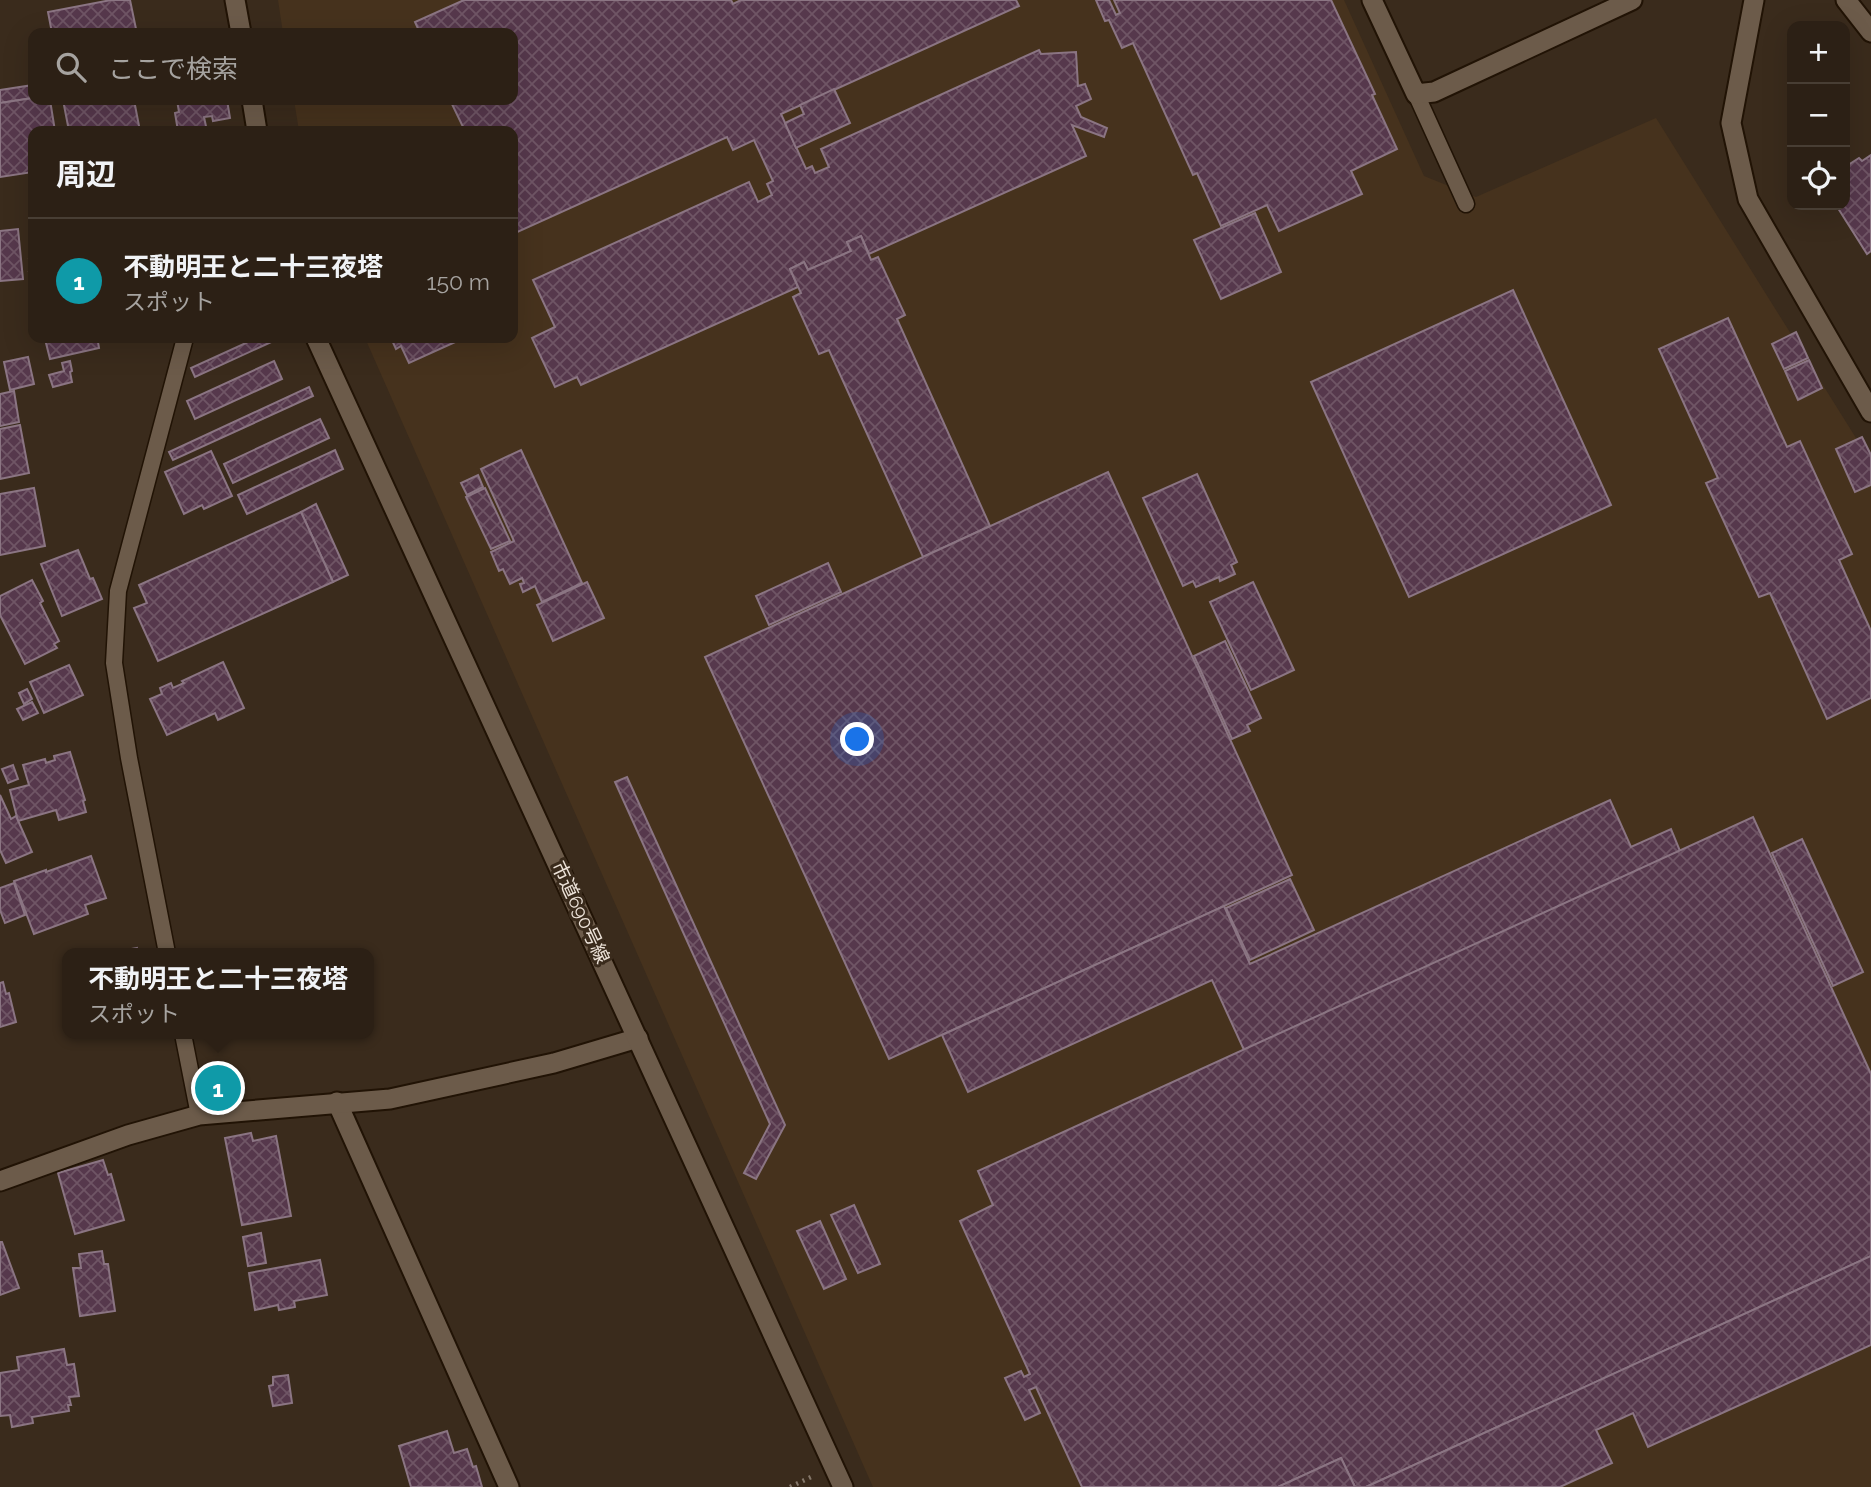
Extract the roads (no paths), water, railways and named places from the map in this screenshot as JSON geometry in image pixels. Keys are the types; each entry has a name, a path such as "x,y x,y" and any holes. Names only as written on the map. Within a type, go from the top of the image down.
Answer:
{"street":[{"path":"235,0 240,28"},
{"path":"1372,0 1416,94 1434,92 1632,0"},
{"path":"1754,0 1731,123 1748,199 1871,412"},
{"path":"1846,0 1871,32"},
{"path":"253,105 256,126"},
{"name":"市道690号線","path":"318,343 843,1487"},
{"path":"0,1181 128,1135 198,1115 390,1099 554,1063 638,1038"},
{"path":"337,1102 509,1487"}],"lane":[{"path":"1416,94 1466,204"},
{"path":"166,948 129,758 114,663 118,591 184,343"},
{"path":"184,1039 198,1115"}],"place":[{"name":"不動明王と二十三夜塔","path":"218,1088"}]}
